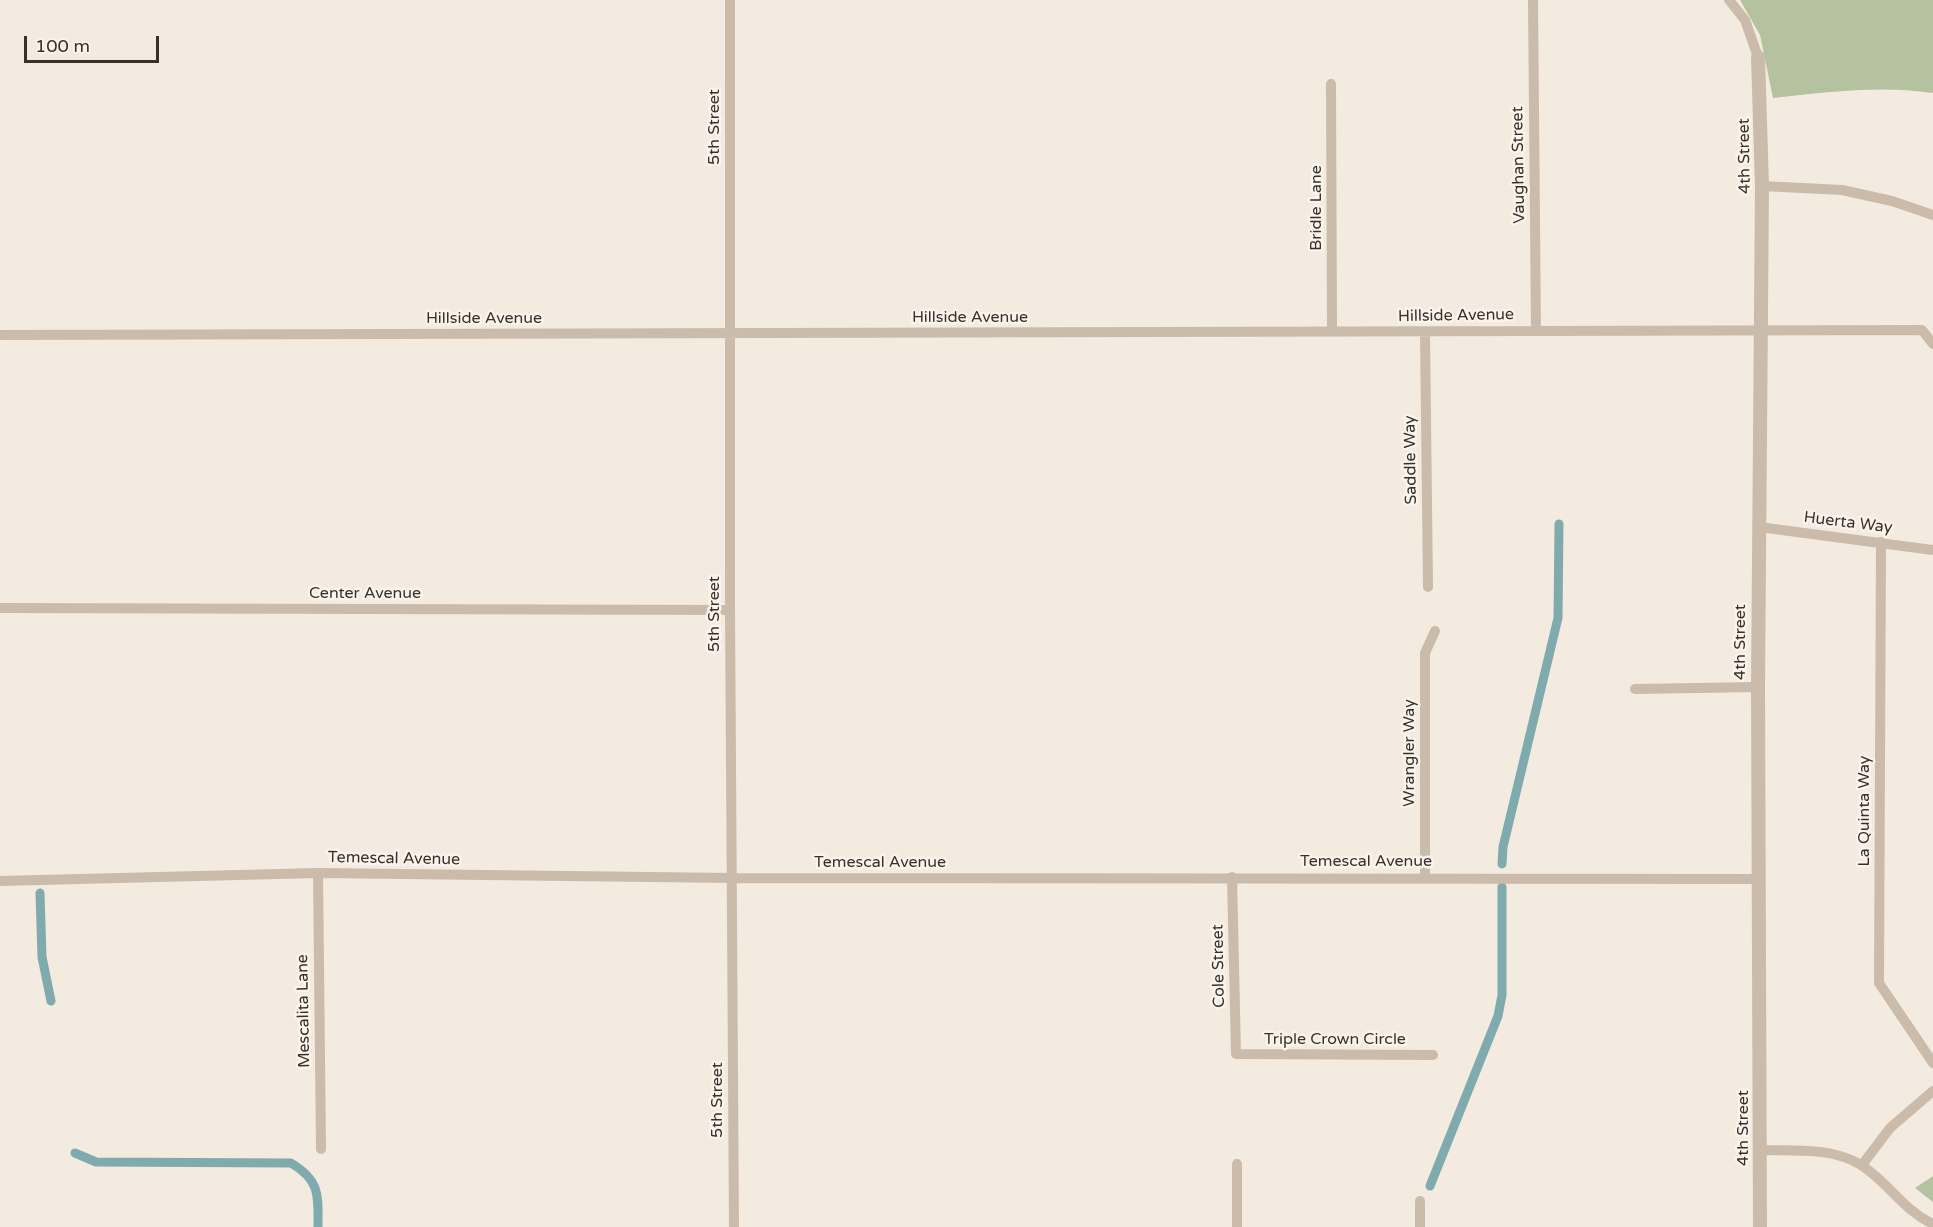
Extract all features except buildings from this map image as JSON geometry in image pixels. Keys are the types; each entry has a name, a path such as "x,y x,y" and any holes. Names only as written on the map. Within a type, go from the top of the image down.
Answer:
{"street":[{"name":"5th Street","path":"730,0 729,334 734,1227"},
{"name":"Vaughan Street","path":"1533,0 1536,330"},
{"path":"1729,0 1745,20 1758,57"},
{"name":"4th Street","path":"1758,57 1762,186 1759,332 1758,687 1760,1227"},
{"name":"Bridle Lane","path":"1331,84 1332,331"},
{"path":"1762,186 1842,190 1892,201 1933,215"},
{"name":"Hillside Avenue","path":"0,334 1332,331 1425,333 1536,330 1759,332 1922,330 1933,344"},
{"name":"Saddle Way","path":"1425,333 1428,587"},
{"name":"Huerta Way","path":"1759,527 1933,550"},
{"name":"La Quinta Way","path":"1881,542 1879,983 1933,1063"},
{"name":"Center Avenue","path":"0,608 730,610"},
{"name":"Wrangler Way","path":"1425,877 1425,652 1435,631"},
{"path":"1635,688 1758,687"},
{"name":"Temescal Avenue","path":"0,881 318,873 733,878 1760,879"},
{"name":"Mescalita Lane","path":"318,873 321,1149"},
{"name":"Cole Street","path":"1232,877 1236,1054"},
{"name":"Triple Crown Circle","path":"1236,1054 1433,1055"},
{"path":"1862,1165 1890,1128 1933,1091"},
{"path":"1761,1150 1814,1151 1836,1155 1862,1165 1920,1222 1933,1224"},
{"path":"1237,1164 1237,1227"},
{"path":"1420,1201 1420,1227"}],"green space":[{"path":"1740,0 1933,0 1933,93 1873,89 1773,98 1760,35"},
{"path":"1933,1176 1933,1202 1915,1188"}],"waterway":[{"path":"1502,864 1503,847 1558,618 1559,524"},
{"path":"1430,1186 1498,1016 1502,995 1502,887"},
{"path":"40,893 42,957 51,1001"},
{"path":"75,1153 96,1162 291,1163 308,1176 316,1190 318,1227"}]}
